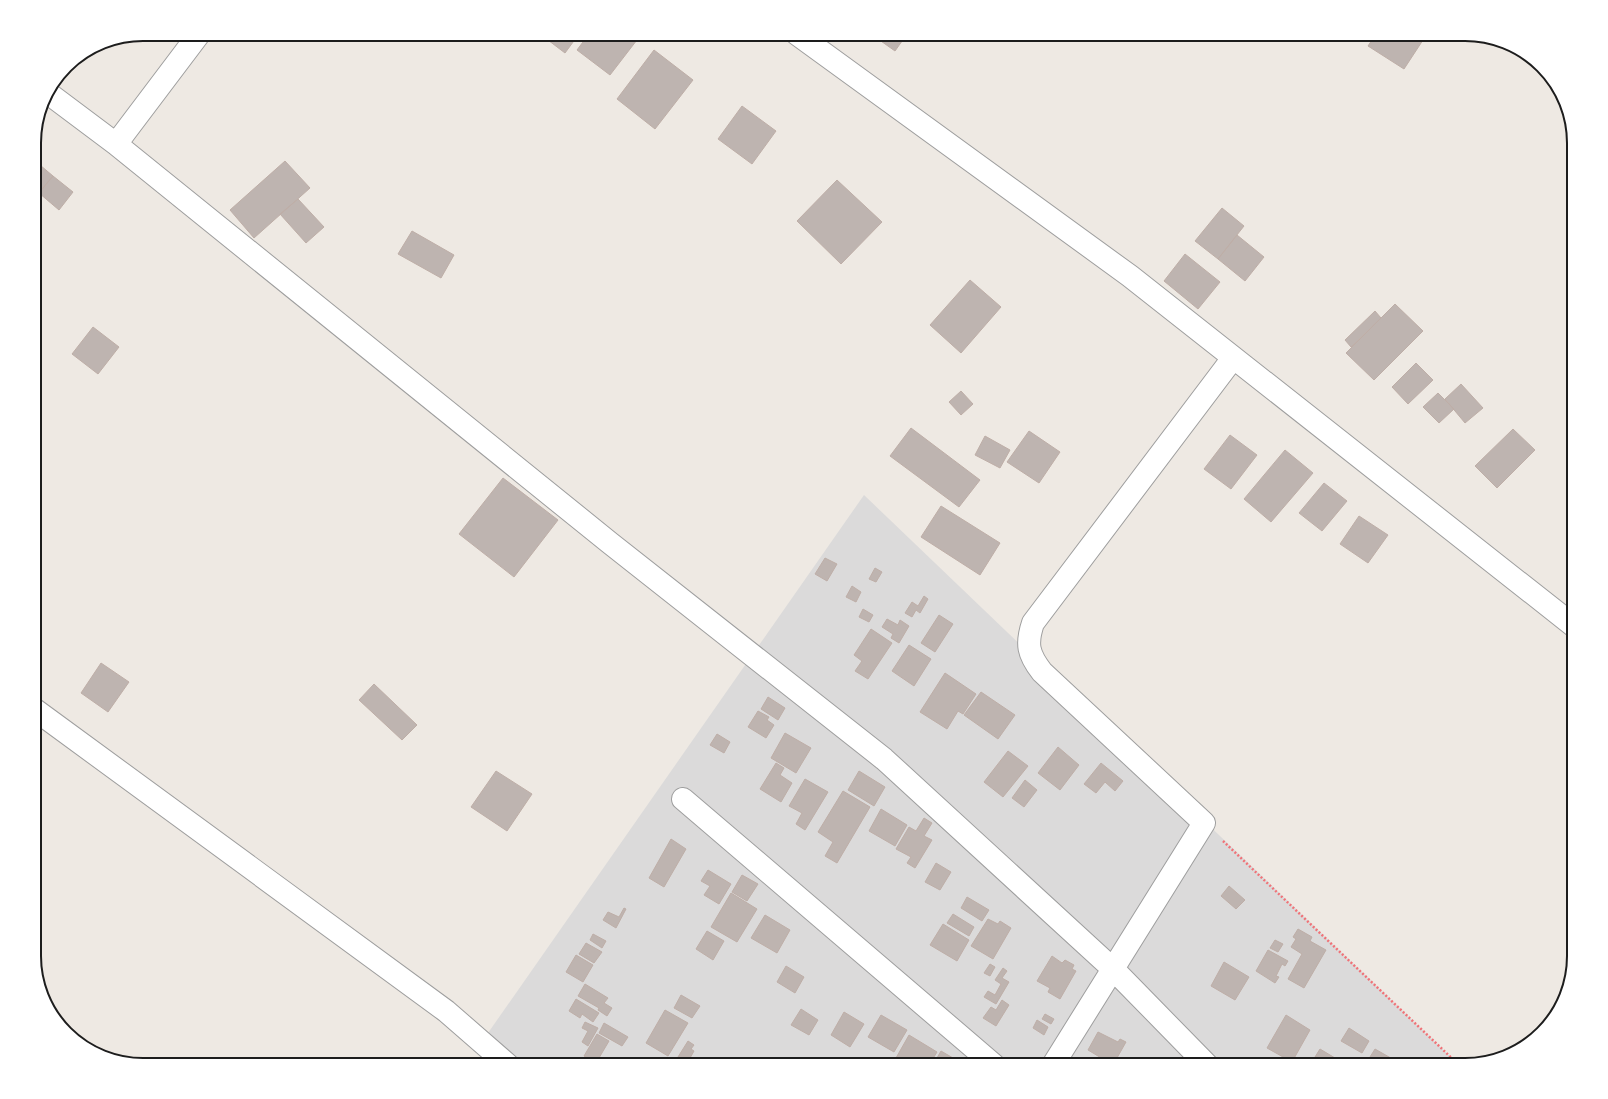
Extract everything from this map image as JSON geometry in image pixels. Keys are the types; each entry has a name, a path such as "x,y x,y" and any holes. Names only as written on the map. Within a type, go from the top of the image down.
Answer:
{"street":[{"path":"116,144 193,41"},
{"path":"807,41 1130,276 1567,620"},
{"path":"52,96 116,144 610,543 884,759 1114,970 1200,1058"},
{"path":"1057,1058 1114,970 1204,823 1042,672 1033,660 1029,647 1028,636 1033,623 1233,358"},
{"path":"41,714 446,1011 500,1058"},
{"path":"683,799 986,1058"}],"path":[{"path":"1204,823 1452,1058"}],"shaded area":[{"path":"864,495 1452,1058 517,1058 488,1033"}],"building":[{"path":"549,41 574,41 565,53"},
{"path":"584,41 636,41 610,75 577,50"},
{"path":"881,41 902,41 895,51"},
{"path":"1371,41 1422,41 1404,69 1368,46"},
{"path":"654,50 693,80 655,129 617,99"},
{"path":"742,106 776,131 752,164 718,139"},
{"path":"285,161 310,188 254,238 230,210"},
{"path":"41,166 53,176 41,190"},
{"path":"53,176 73,192 59,210 41,195 41,191"},
{"path":"837,180 882,222 841,264 797,221"},
{"path":"298,199 324,227 306,243 280,214"},
{"path":"1222,208 1244,226 1218,259 1195,241"},
{"path":"412,231 454,255 441,278 398,254"},
{"path":"1237,235 1264,257 1245,281 1218,259"},
{"path":"1185,254 1220,282 1198,309 1164,281"},
{"path":"970,280 1001,307 961,353 930,325"},
{"path":"1395,304 1423,331 1374,380 1346,353"},
{"path":"1375,311 1381,318 1351,347 1345,340"},
{"path":"93,327 119,347 98,374 72,354"},
{"path":"1416,363 1433,380 1408,404 1392,387"},
{"path":"1461,384 1483,408 1465,423 1445,399"},
{"path":"961,391 973,404 961,415 949,402"},
{"path":"1438,393 1454,409 1439,423 1423,407"},
{"path":"911,428 980,480 959,507 890,456"},
{"path":"1513,429 1535,450 1497,488 1475,466"},
{"path":"1029,431 1060,452 1039,483 1007,462"},
{"path":"1230,435 1257,455 1231,489 1204,469"},
{"path":"985,436 1010,450 1000,468 975,455"},
{"path":"1285,450 1313,473 1271,522 1244,499"},
{"path":"503,478 558,520 514,577 459,534"},
{"path":"1324,483 1347,501 1322,531 1299,513"},
{"path":"941,506 1000,543 980,575 921,537"},
{"path":"1359,516 1388,535 1368,563 1340,544"},
{"path":"825,558 837,564 827,581 815,574"},
{"path":"875,568 882,572 876,582 869,579"},
{"path":"852,586 861,592 856,602 846,597"},
{"path":"924,596 928,599 920,613 916,610 912,617 905,613 912,602 918,606"},
{"path":"863,609 873,615 869,622 859,617"},
{"path":"939,615 953,624 935,652 921,643"},
{"path":"887,619 898,625 900,620 909,626 899,643 891,638 893,634 882,627"},
{"path":"871,629 892,643 868,679 855,671 862,661 854,655"},
{"path":"909,645 931,659 914,686 892,671"},
{"path":"101,663 129,682 108,712 81,693"},
{"path":"945,673 976,694 963,714 958,711 947,729 920,712"},
{"path":"374,684 417,725 402,740 359,700"},
{"path":"981,692 1015,715 998,739 964,715"},
{"path":"768,697 785,708 778,720 761,709"},
{"path":"758,711 769,717 767,720 774,725 766,738 748,727"},
{"path":"785,733 811,748 796,773 771,758"},
{"path":"717,734 730,742 724,753 710,745"},
{"path":"1058,747 1079,765 1060,790 1038,773"},
{"path":"1008,751 1028,766 1003,797 984,782"},
{"path":"776,763 784,768 780,775 792,783 781,802 760,789"},
{"path":"1101,763 1123,781 1115,791 1105,782 1096,793 1084,784"},
{"path":"496,771 532,794 507,831 471,807"},
{"path":"859,771 885,787 874,806 848,790"},
{"path":"805,779 828,792 805,830 796,824 802,813 789,806"},
{"path":"1025,780 1037,790 1024,807 1012,798"},
{"path":"843,791 870,807 837,863 825,856 833,842 818,832"},
{"path":"881,809 907,825 895,846 869,831"},
{"path":"924,818 932,823 924,836 932,840 915,868 907,863 911,857 896,849 909,827 916,831"},
{"path":"671,839 686,849 664,887 649,878"},
{"path":"936,863 951,872 940,890 925,882"},
{"path":"708,870 731,884 719,904 704,895 710,886 701,881"},
{"path":"742,875 758,884 747,901 732,892"},
{"path":"1229,886 1245,900 1236,909 1221,896"},
{"path":"731,893 757,909 737,942 711,927"},
{"path":"967,897 989,910 982,921 961,908"},
{"path":"624,908 626,909 616,928 603,920 608,912 619,917"},
{"path":"953,914 974,927 969,936 947,923"},
{"path":"765,915 790,930 777,953 751,938"},
{"path":"988,919 998,924 1000,921 1011,928 993,959 971,946"},
{"path":"943,924 969,940 957,961 930,945"},
{"path":"1298,929 1312,937 1310,941 1326,950 1304,988 1288,979 1302,954 1291,947 1296,939 1293,937"},
{"path":"707,931 724,941 713,960 696,949"},
{"path":"593,934 606,941 602,948 590,940"},
{"path":"1275,940 1283,944 1278,952 1270,948"},
{"path":"586,943 602,952 594,963 579,954"},
{"path":"1268,950 1288,961 1285,966 1282,964 1276,976 1279,977 1275,983 1256,971"},
{"path":"576,955 593,965 583,982 566,972"},
{"path":"1052,956 1062,963 1065,960 1074,965 1072,969 1076,971 1060,999 1048,992 1050,988 1037,981"},
{"path":"1224,962 1249,977 1235,1000 1211,986"},
{"path":"990,964 995,967 990,976 984,973"},
{"path":"786,966 804,977 795,993 777,982"},
{"path":"1003,968 1007,971 1002,978 1009,982 996,1004 984,997 988,991 995,995 1001,984 995,980"},
{"path":"585,984 608,998 604,1003 612,1008 607,1016 598,1010 599,1008 578,996"},
{"path":"681,995 700,1006 692,1018 674,1008"},
{"path":"576,999 599,1013 593,1022 582,1014 580,1018 569,1011"},
{"path":"1002,1000 1009,1005 996,1026 983,1018 991,1007 996,1010"},
{"path":"801,1009 818,1020 809,1035 791,1025"},
{"path":"665,1010 688,1023 668,1056 646,1043"},
{"path":"844,1012 864,1024 850,1047 831,1035"},
{"path":"1045,1014 1054,1019 1051,1024 1042,1019"},
{"path":"881,1015 907,1030 894,1052 868,1037"},
{"path":"1286,1015 1310,1030 1294,1058 1285,1058 1267,1048"},
{"path":"1037,1020 1048,1027 1044,1035 1033,1028"},
{"path":"585,1022 598,1028 588,1046 582,1042 588,1031 582,1028"},
{"path":"604,1023 628,1037 622,1046 599,1033"},
{"path":"1349,1028 1369,1041 1362,1053 1341,1041"},
{"path":"1098,1032 1118,1042 1120,1039 1126,1042 1117,1058 1101,1058 1088,1050"},
{"path":"597,1034 609,1041 599,1058 587,1058 584,1056"},
{"path":"909,1035 937,1052 933,1058 896,1058"},
{"path":"688,1041 694,1045 691,1049 694,1051 690,1058 677,1058"},
{"path":"1320,1049 1335,1058 1314,1058"},
{"path":"1375,1049 1391,1058 1369,1058"},
{"path":"941,1051 953,1058 937,1058"}]}
